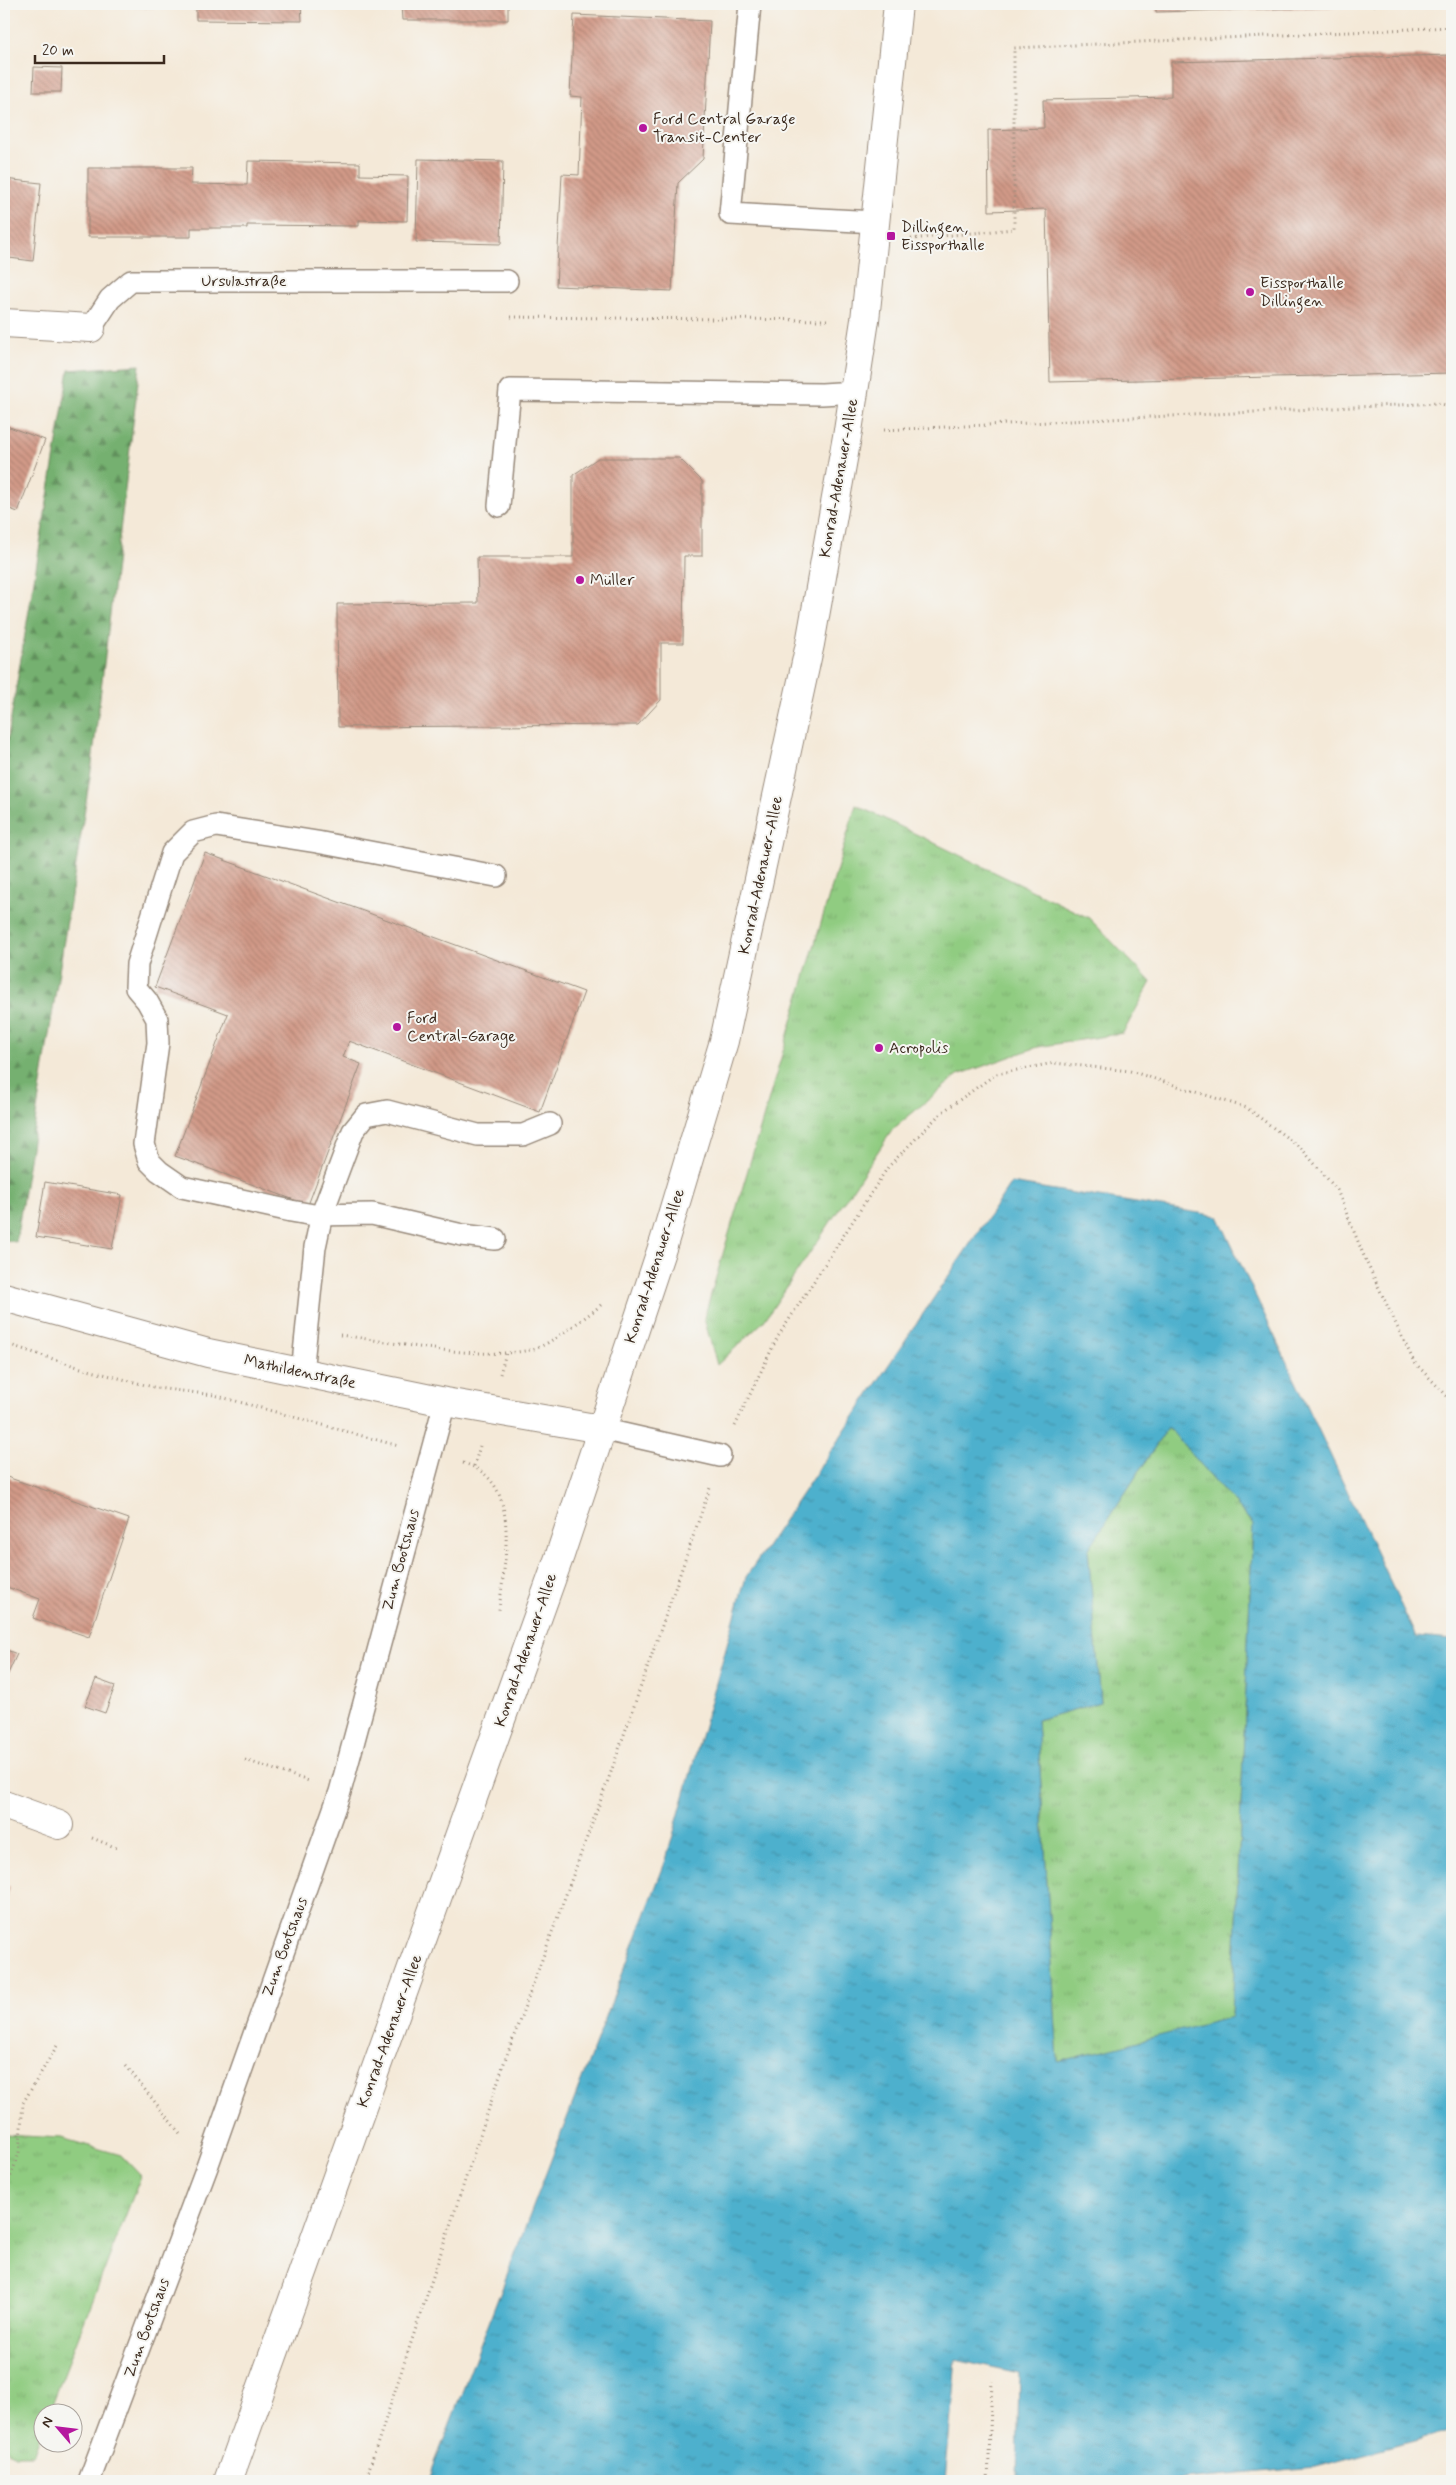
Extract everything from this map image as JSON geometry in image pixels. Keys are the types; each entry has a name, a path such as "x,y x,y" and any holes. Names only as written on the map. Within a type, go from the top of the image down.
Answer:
{"street":[{"name":"Konrad-Adenauer-Allee","path":"228,2481 482,1777 602,1429 664,1242 724,1041 810,644 855,392 865,320 898,4"},
{"name":"Ursulastraße","path":"4,323 91,328"},
{"name":"Mathildenstraße","path":"4,1297 208,1353 444,1402 602,1429"},
{"path":"4,1805 59,1825"}],"lane":[{"path":"750,4 730,214 874,233"},
{"name":"Ursulastraße","path":"91,328 110,299 131,281 507,281"},
{"path":"500,506 510,390 822,394 855,392"},
{"path":"494,1240 462,1235 372,1214 322,1214 291,1211 182,1187 149,1161 144,1144 158,1043 156,1019 147,1001 136,988 137,964 172,853 193,832 216,826 317,842 496,876"},
{"path":"312,1375 307,1330 315,1247 322,1214 354,1131 366,1115 387,1111 478,1136 523,1135 550,1124"},
{"name":"Zum Bootshaus","path":"89,2481 207,2167 340,1792 444,1402"},
{"path":"602,1429 720,1456"}],"path":[{"path":"874,233 1014,229 1014,48 1452,27"},
{"path":"848,432 1438,403 1452,406"},
{"path":"365,2481 504,2063 612,1772 720,1456 778,1338 888,1167 941,1114 996,1074 1054,1063 1130,1071 1247,1108 1302,1149 1337,1190 1366,1261 1414,1362 1452,1401"},
{"path":"307,1330 456,1350 506,1353 536,1348 595,1310 609,1297"},
{"path":"4,1343 148,1386 214,1395 474,1466 495,1485 505,1508 506,1543 499,1611"},
{"path":"246,1760 340,1792"},
{"path":"4,2195 19,2153 23,2103 58,2044"},
{"path":"126,2066 207,2167"},
{"path":"988,2481 992,2381"}],"green space":[{"path":"140,365 92,764 16,1242 4,1240 4,760 69,370"},
{"path":"856,805 1089,918 1151,982 1123,1033 1038,1047 958,1075 893,1129 764,1321 717,1365 704,1318"},
{"path":"1168,1427 1253,1524 1232,2018 1058,2062 1037,1720 1101,1702 1088,1550"},
{"path":"4,2135 61,2138 121,2155 141,2176 53,2402 32,2402 33,2455 14,2455 4,2448"}],"water":[{"path":"1011,1183 1218,1216 1416,1637 1452,1640 1452,2431 1315,2467 1162,2481 1017,2481 1019,2373 956,2359 945,2481 428,2481 666,1860 746,1577","holes":["1168,1427 1253,1524 1232,2017 1058,2062 1037,1720 1101,1702 1088,1550"]}],"building":[{"path":"91,4 301,4 302,21 196,20 196,9 91,6"},
{"path":"401,4 508,4 508,20 402,20"},
{"path":"1156,4 1374,4 1374,6 1156,12"},
{"name":"Ford Central Garage Transit-Center","path":"574,15 710,21 703,159 678,183 672,291 556,286 562,174 579,175 582,97 570,96"},
{"name":"Eissporthalle Dillingen","path":"1452,55 1452,373 1050,382 1046,209 989,211 988,130 1044,128 1043,100 1171,97 1171,62"},
{"path":"34,67 62,68 61,92 33,92"},
{"path":"418,159 503,161 501,244 416,242"},
{"path":"248,161 360,163 360,175 408,176 407,221 359,220 359,226 247,225 247,228 191,228 191,237 88,237 88,168 192,168 191,184 247,185"},
{"path":"4,179 41,183 33,261 9,258 8,268 4,268"},
{"path":"4,425 45,440 18,512 4,507"},
{"name":"Müller","path":"598,458 679,458 702,481 702,556 684,556 683,643 661,643 661,700 638,725 338,727 337,604 478,603 477,557 573,557 573,475"},
{"name":"Ford Central-Garage","path":"205,853 584,992 540,1112 349,1041 343,1057 361,1064 308,1205 175,1156 228,1014 155,987"},
{"path":"45,1182 122,1195 112,1249 36,1237"},
{"path":"4,1476 129,1519 89,1637 33,1618 40,1599 4,1586"},
{"path":"4,1649 17,1654 6,1678 4,1677"},
{"path":"96,1679 115,1686 105,1713 85,1706"},
{"path":"4,1884 10,1887 4,1905"}],"place":[{"name":"Ford Central Garage Transit-Center","path":"643,128"},
{"name":"Dillingen, Eissporthalle","path":"891,236"},
{"name":"Eissporthalle Dillingen","path":"1250,292"},
{"name":"Müller","path":"580,580"},
{"name":"Ford Central-Garage","path":"397,1027"},
{"name":"Acropolis","path":"879,1048"}]}
